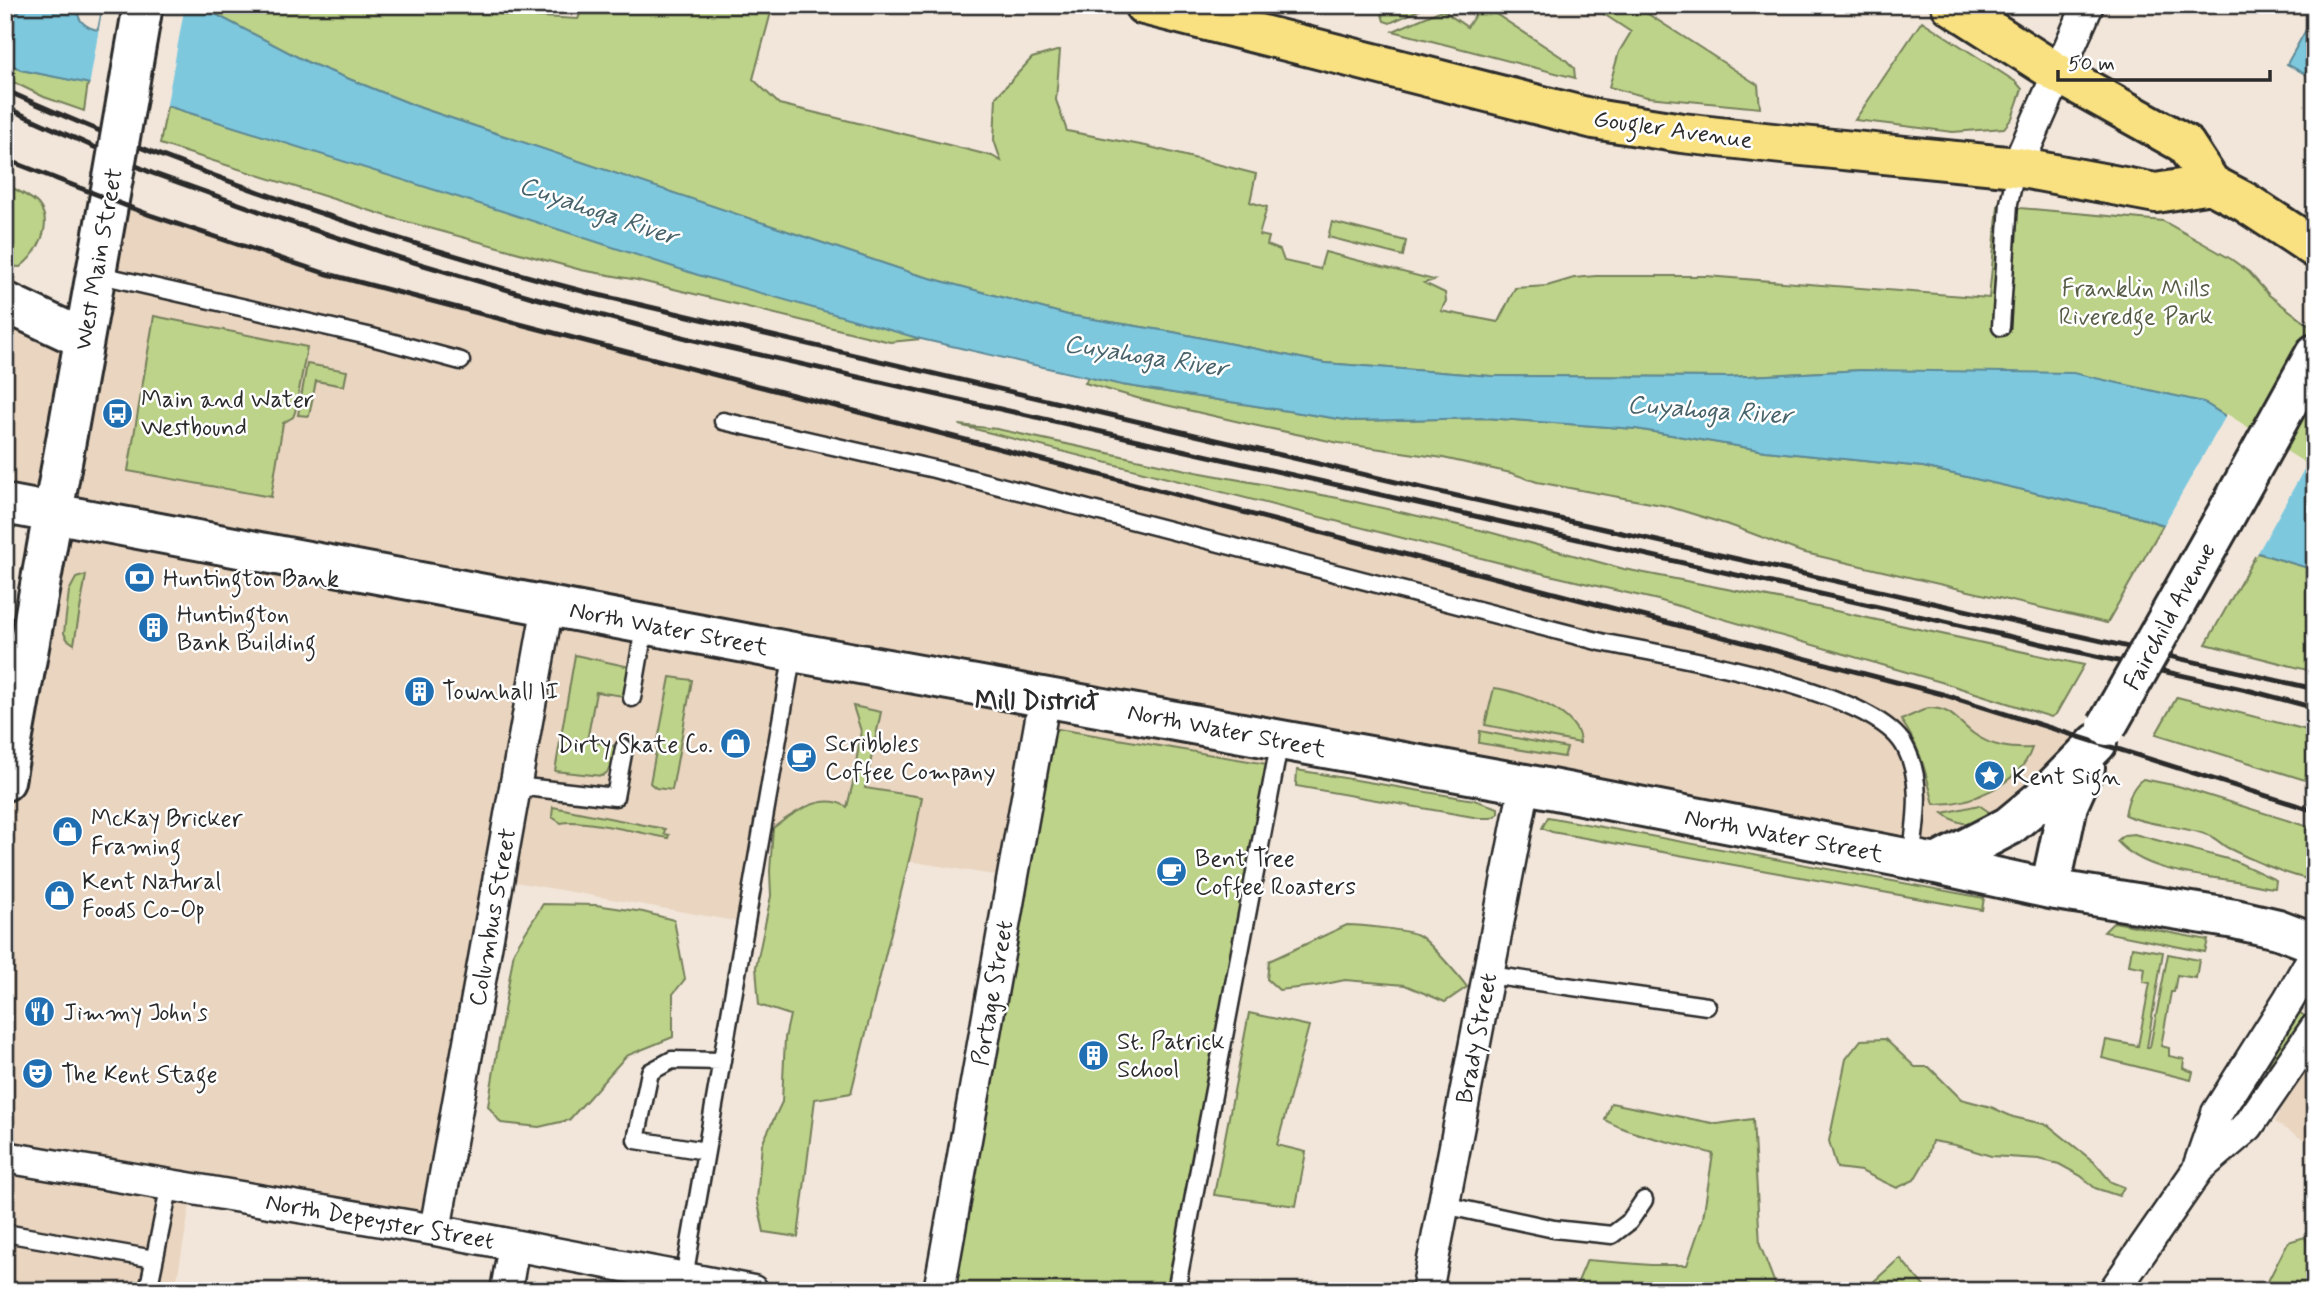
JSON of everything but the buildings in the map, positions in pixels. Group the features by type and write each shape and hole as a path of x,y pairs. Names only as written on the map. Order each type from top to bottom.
{"main road":[{"name":"West Main Street","path":"5,780 144,5"},
{"name":"Gougler Avenue","path":"1144,5 1594,119 1782,145 2017,167 2156,193 2211,184"},
{"path":"1951,5 2059,74 2185,144 2211,184 2245,201 2315,248"},
{"path":"5,302 83,339"},
{"name":"Fairchild Avenue","path":"2050,889 2068,805 2102,734 2315,354"},
{"name":"North Water Street","path":"5,504 793,652 1525,785 2050,889 2235,919 2278,929 2315,943"},
{"path":"1923,862 2009,826 2044,797 2102,734"}],"street":[{"path":"2017,167 2088,5"},
{"name":"Columbus Street","path":"435,1230 548,605"},
{"name":"Portage Street","path":"939,1291 1045,696"},
{"name":"Brady Street","path":"1427,1291 1525,785"},
{"path":"2197,1171 2217,1113 2315,954"},
{"path":"2114,1291 2197,1171 2248,1126 2315,1029"},
{"name":"North Depeyster Street","path":"5,1157 435,1230 753,1291"},
{"path":"506,1291 514,1245"}],"lane":[{"path":"2001,327 2009,203 2017,167"},
{"path":"96,274 368,336 461,361"},
{"path":"723,421 946,472 1601,642 1766,679 1848,704 1875,718 1890,729 1903,744 1912,765 1923,862"},
{"path":"632,698 645,624"},
{"path":"684,1278 793,652"},
{"path":"1176,1291 1280,740"},
{"path":"516,786 615,797 624,748"},
{"path":"1489,975 1707,1006"},
{"path":"706,1151 636,1140 650,1072 672,1060 722,1062"},
{"path":"148,1291 170,1184"},
{"path":"1444,1205 1554,1229 1612,1235 1629,1222 1644,1200"},
{"path":"5,1233 154,1259"}],"shaded area":[{"path":"109,200 324,273 1942,694 2097,743 1936,864 1281,740 1243,936 1012,878 762,837 746,923 499,879 435,1230 193,1188 175,1291 5,1291 5,782"},
{"path":"5,304 80,342 49,508 5,500"},
{"path":"2315,1041 2315,1147 2275,1122"}],"green space":[{"name":"Franklin Mills Riveredge Park","path":"198,5 469,5 506,15 578,19 584,5 773,5 753,79 779,104 992,156 1001,161 994,140 996,97 1032,58 1060,50 1056,100 1067,131 1146,146 1256,174 1250,202 1267,207 1259,235 1269,237 1267,245 1280,250 1284,261 1320,269 1325,252 1434,280 1424,283 1445,293 1446,301 1441,311 1498,322 1515,288 1547,286 1574,278 1596,276 1706,276 1989,298 1998,206 2163,221 2231,259 2249,272 2269,295 2315,330 2315,473 2203,402 1863,370 1729,377 1491,376 1325,363 1173,332 1068,315 915,274 421,108 307,62"},
{"path":"1379,5 1430,5 1390,23 1384,21"},
{"path":"1482,5 1566,60 1574,68 1575,78 1393,31 1442,10 1467,27"},
{"path":"1590,5 1634,5 1758,85 1760,108 1647,97 1609,87 1619,52 1631,32"},
{"path":"1922,21 2016,82 2022,89 2012,118 2004,128 1953,132 1855,120"},
{"path":"5,60 21,70 88,83 84,111 44,97 5,78"},
{"path":"167,106 921,339 890,342 637,280 581,270 393,218 160,144"},
{"path":"5,184 38,204 45,221 38,247 20,267 5,266"},
{"path":"1332,222 1406,241 1403,256 1328,237"},
{"path":"154,316 307,347 295,412 293,417 283,423 271,497 128,471"},
{"path":"307,364 347,371 344,386 316,381 309,416 298,415"},
{"path":"1088,377 1122,385 1352,421 1486,418 1636,429 1766,451 1923,467 2128,514 2163,525 2107,623 1801,552 1735,527 1667,506 1537,482 1511,473 1443,458 1339,443 1253,425 1144,400 1085,383"},
{"path":"959,425 997,429 1196,472 1338,498 1489,532 1624,569 1799,603 2084,665 2056,714 2051,717 1941,682 1658,600 1532,571"},
{"path":"2257,553 2315,570 2315,672 2206,644"},
{"path":"86,575 74,644 64,633 69,591 76,578"},
{"path":"575,655 630,667 623,696 596,692 587,741 616,746 611,767 602,776 555,771"},
{"path":"670,677 692,680 672,790 656,788 650,783"},
{"path":"1494,688 1533,698 1560,712 1570,721 1580,743 1485,725"},
{"path":"2177,697 2315,732 2315,783 2156,734"},
{"path":"853,706 881,712 865,788 922,797 914,840 851,1093 815,1099 798,1237 764,1232 757,1199 762,1144 782,1102 785,1038 790,1015 759,1005 756,967 771,896 773,828 808,806 818,803 828,801 847,807 861,731"},
{"path":"1928,708 1949,713 1988,742 2009,747 2032,748 2017,772 1992,790 1963,801 1934,804 1918,750 1901,720"},
{"path":"1052,730 1267,764 1256,845 1167,1291 951,1291"},
{"path":"1480,731 1567,748 1564,757 1479,743"},
{"path":"1297,770 1474,800 1498,808 1498,814 1491,818 1479,818 1296,786"},
{"path":"2143,779 2178,786 2315,829 2315,881 2260,863 2210,836 2125,815 2133,790"},
{"path":"1979,805 1989,812 1989,821 1964,823 1943,813"},
{"path":"553,807 665,829 664,834 669,835 668,838 597,824 561,823 552,817"},
{"path":"1548,817 1984,898 1982,910 1552,832 1542,828"},
{"path":"2134,834 2235,861 2276,880 2275,888 2156,866 2128,851 2117,841 2124,835"},
{"path":"543,904 596,905 674,920 685,979 673,994 673,1037 626,1056 569,1120 539,1127 501,1123 488,1106 514,951"},
{"path":"2114,922 2208,940 2205,952 2104,932"},
{"path":"1347,925 1418,935 1436,951 1467,987 1445,1002 1405,985 1345,980 1279,990 1267,979 1269,961"},
{"path":"2132,947 2163,952 2147,1047 2150,1047 2168,954 2199,960 2196,978 2177,975 2174,992 2171,992 2161,1046 2169,1048 2169,1056 2184,1059 2183,1068 2193,1072 2191,1080 2102,1058 2106,1040 2138,1046 2150,983 2143,982 2145,968 2129,965"},
{"path":"2299,1012 2311,1021 2272,1067 2269,1065 2271,1059"},
{"path":"1249,1013 1309,1026 1277,1145 1306,1152 1296,1206 1214,1195"},
{"path":"1885,1039 1915,1067 1929,1067 1961,1099 1991,1107 2013,1117 2048,1125 2094,1162 2111,1182 2124,1187 2119,1196 2095,1188 2081,1176 2059,1164 2039,1159 1991,1156 1932,1141 1928,1156 1914,1180 1897,1188 1861,1171 1837,1168 1829,1141 1846,1059 1861,1040"},
{"path":"1611,1103 1717,1124 1753,1119 1760,1245 1775,1284 1774,1291 1574,1291 1587,1260 1687,1265 1703,1218 1713,1154 1644,1136 1605,1120"},
{"path":"2305,1237 2315,1267 2315,1291 2263,1291 2288,1242"},
{"path":"1900,1258 1928,1291 1863,1291"}],"water":[{"name":"Cuyahoga River","path":"5,5 19,12 23,5 86,5 78,10 79,18 87,26 98,30 103,5 198,5 307,62 421,108 915,274 1068,315 1173,332 1325,363 1491,376 1729,377 1863,370 2073,373 2203,402 2315,473 2315,570 2128,514 1923,467 1766,451 1636,429 1486,418 1352,421 1122,385 921,339 698,275 110,88 21,70 5,60"},
{"path":"2307,28 2315,33 2315,57 2305,74 2287,64"}],"pier":[{"path":"103,5 185,5 166,109 89,87"},
{"path":"2227,414 2307,464 2256,556 2162,528"}],"railway":[{"path":"5,90 148,150 293,204 441,251 590,293 1413,486 2315,689"},
{"path":"5,107 152,173 281,219 532,297 694,340 2251,691 2315,708"},
{"path":"5,159 150,215 324,273 1942,694 2315,811"}],"place":[{"name":"Main and Water Westbound","path":"118,413"},
{"name":"Huntington Bank","path":"140,578"},
{"name":"Huntington Bank Building","path":"154,628"},
{"name":"Townhall II","path":"419,691"},
{"name":"Dirty Skate Co.","path":"736,744"},
{"name":"Scribbles Coffee Company","path":"802,757"},
{"name":"Kent Sign","path":"1989,776"},
{"name":"McKay Bricker Framing","path":"68,832"},
{"name":"Bent Tree Coffee Roasters","path":"1172,872"},
{"name":"Kent Natural Foods Co-Op","path":"59,895"},
{"name":"Jimmy John's","path":"40,1012"},
{"name":"St. Patrick School","path":"1094,1055"},
{"name":"The Kent Stage","path":"38,1074"}],"district":[{"name":"Mill District","path":"1037,700"}]}
